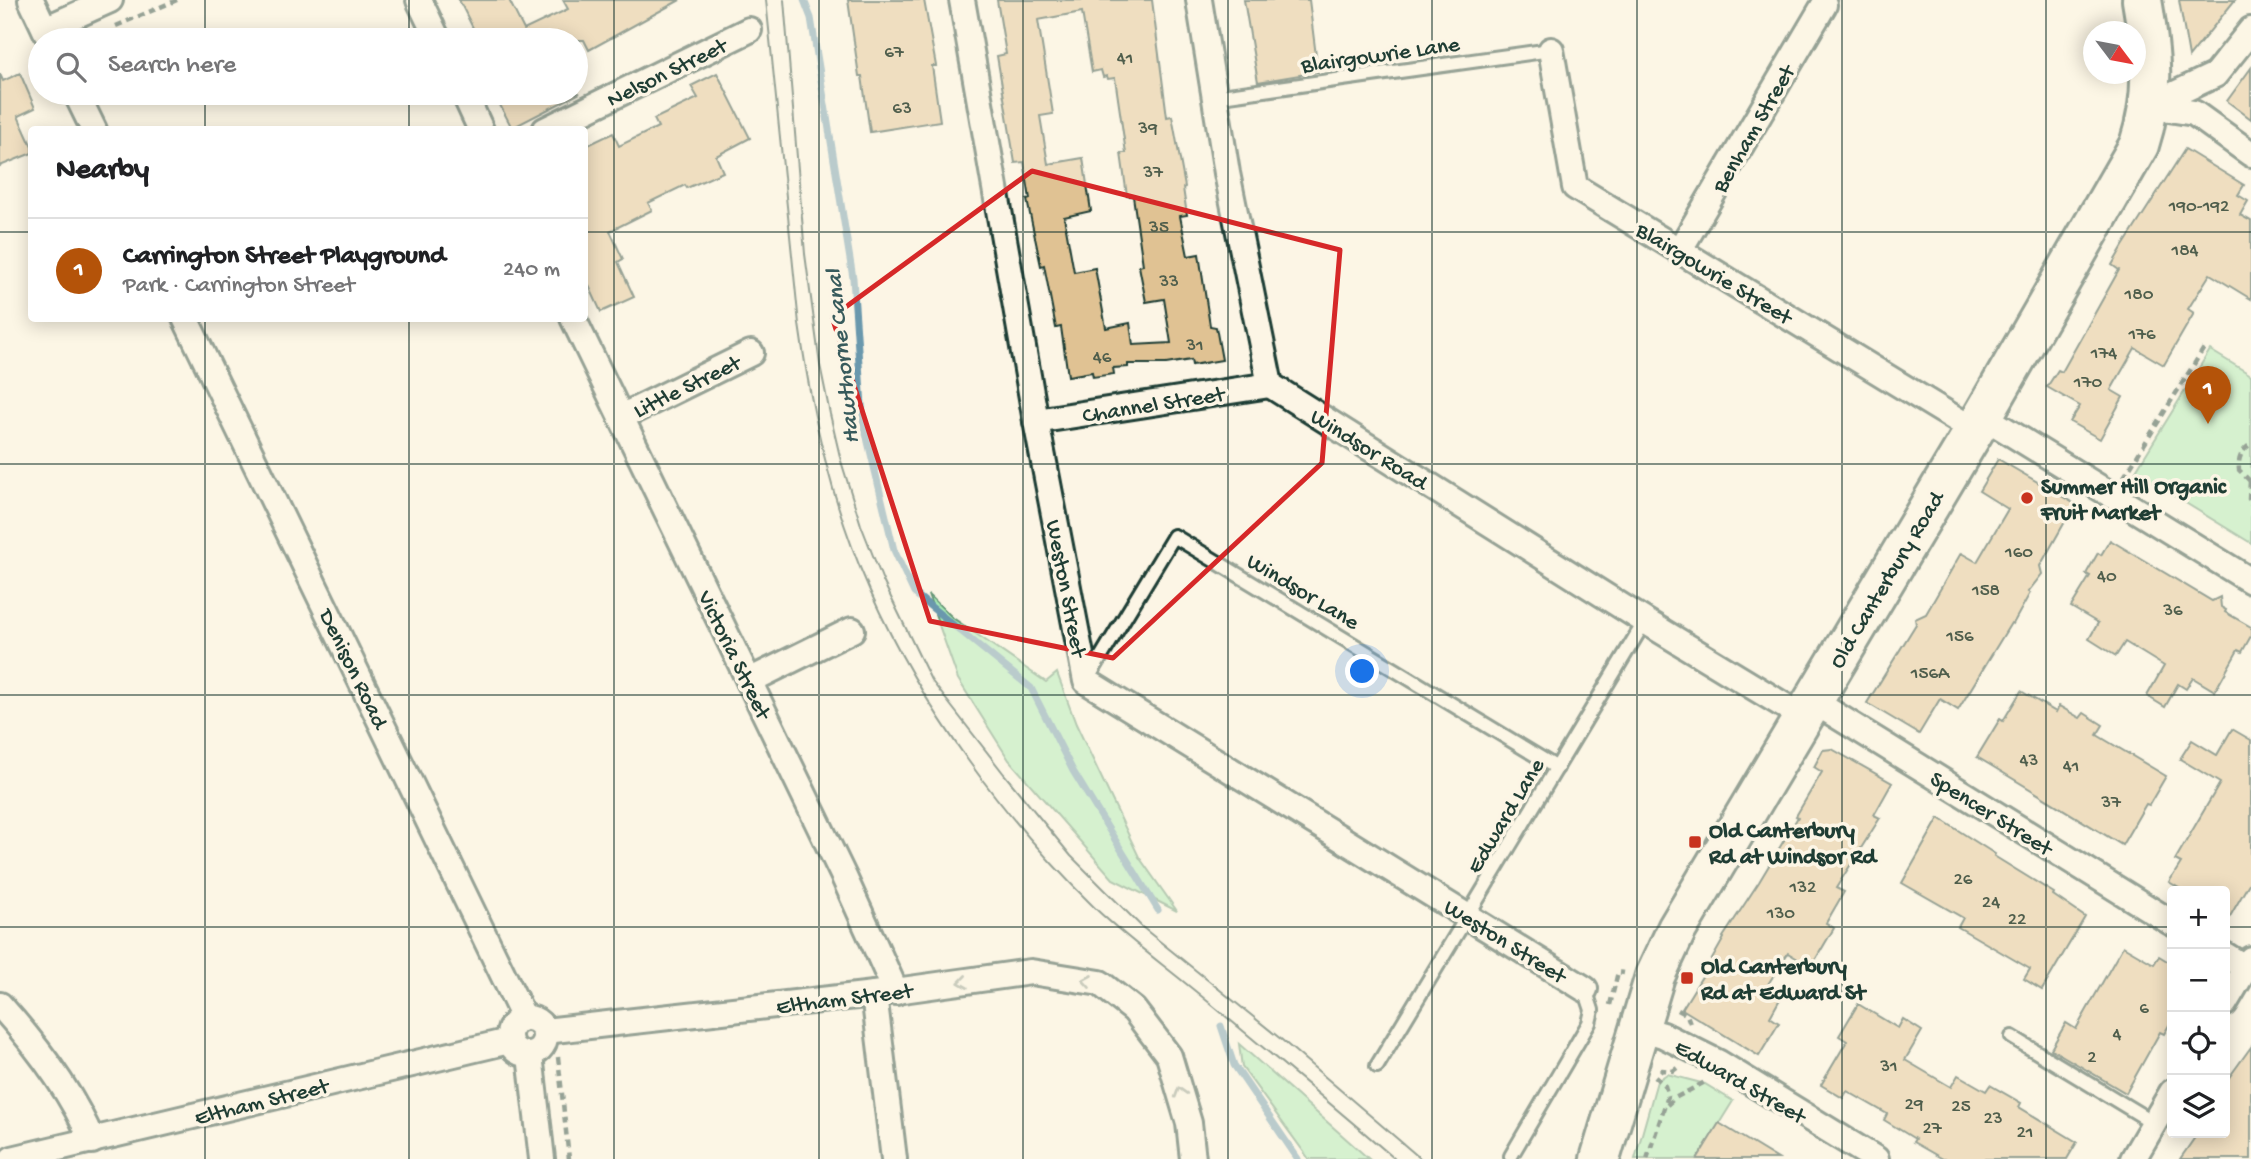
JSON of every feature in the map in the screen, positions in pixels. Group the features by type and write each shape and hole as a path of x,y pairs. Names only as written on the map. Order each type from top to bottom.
{"main road":[{"name":"Old Canterbury Road","path":"1601,1159 1655,975 1677,929 1979,423 2131,162 2150,106 2151,57 2142,0"}],"street":[{"path":"31,0 45,28"},
{"path":"60,28 110,0"},
{"path":"419,0 432,28"},
{"name":"Weston Street","path":"962,0 1036,421 1086,681 1586,989"},
{"path":"1199,0 1227,173 1270,385"},
{"name":"Benham Street","path":"1679,251 1824,5"},
{"name":"Nelson Street","path":"553,126 749,30"},
{"path":"2150,106 2215,75 2251,30"},
{"name":"Blairgowrie Street","path":"1551,50 1575,187 1679,251 2112,496 2251,581"},
{"path":"2194,113 2214,88 2215,75"},
{"path":"82,105 92,126"},
{"path":"470,105 479,126"},
{"path":"2150,106 2194,113 2251,155"},
{"name":"Denison Road","path":"187,322 534,1025"},
{"name":"Victoria Street","path":"575,322 844,877 885,993 894,1159"},
{"name":"Little Street","path":"621,417 751,353"},
{"name":"Channel Street","path":"1036,421 1270,385"},
{"name":"Windsor Road","path":"1270,385 1644,621 1808,709"},
{"path":"749,681 852,630"},
{"name":"Spencer Street","path":"1808,709 2167,920"},
{"name":"Eltham Street","path":"534,1025 885,993 1031,972 1100,983 1134,1010 1170,1056 1189,1123 1193,1159"},
{"path":"0,1004 36,1046 85,1124 103,1146"},
{"path":"513,1024 534,1025 544,1043 541,1049 530,1055 514,1050 509,1041 513,1024"},
{"name":"Edward Street","path":"1639,1028 1663,1035 1718,1063 1876,1159"},
{"name":"Eltham Street","path":"12,1159 103,1146 509,1041"},
{"path":"530,1055 542,1159"},
{"path":"2133,1159 2167,1101"}],"lane":[{"name":"Blairgowrie Lane","path":"1214,97 1551,50"},
{"name":"Windsor Lane","path":"1086,681 1174,536 1557,768"},
{"name":"Edward Lane","path":"1377,1066 1644,621"},
{"path":"1511,1156 1589,1023 1592,1010 1586,989"},
{"path":"2012,1037 2154,1123"}],"path":[{"path":"113,28 177,0"},
{"path":"2112,496 2204,348"},
{"path":"2251,444 2238,459 2239,470 2251,480 2251,505"},
{"path":"1611,1004 1618,972 1627,974"},
{"path":"558,1058 569,1159"},
{"path":"1647,1159 1667,1106 1665,1086 1656,1077 1662,1070 1673,1071"},
{"path":"1667,1106 1675,1098 1707,1081"}],"highlighted area":[{"path":"1032,171 1340,250 1322,463 1113,658 930,621 832,317"}],"green space":[{"path":"2210,350 2251,375 2251,543 2135,472"},
{"path":"928,594 953,618 1046,682 1057,673 1076,724 1139,857 1177,911 1113,879 1009,760 958,679"},
{"path":"1239,1044 1369,1159 1309,1159 1242,1067"},
{"path":"1667,1074 1705,1084 1733,1101 1697,1159 1635,1159 1657,1081"}],"building":[{"path":"459,0 509,0 523,28 473,28"},
{"path":"563,0 680,0 589,50 588,28 528,28 568,9"},
{"path":"848,0 924,0 936,66 932,66 940,121 870,132"},
{"path":"997,0 1152,0 1167,117 1172,116 1185,187 1187,215 1180,216 1188,256 1199,254 1210,326 1216,327 1222,360 1192,365 1191,360 1166,364 1128,364 1128,367 1113,368 1114,374 1093,377 1092,372 1068,376 1061,327 1056,328 1044,265 1041,266 1027,200 1030,199 1024,162 1015,163 997,56 1006,54","holes":["1082,12 1092,72 1101,70 1103,77 1115,78 1126,153 1121,153 1127,196 1133,196 1143,265 1139,266 1146,302 1164,299 1171,343 1133,345 1130,323 1106,328 1095,268 1074,272 1064,217 1091,211 1083,158 1048,164 1040,116 1053,114 1038,20"]},
{"path":"1244,0 1309,0 1318,72 1258,82"},
{"path":"2179,0 2235,0 2189,57"},
{"path":"2251,68 2251,119 2227,101"},
{"path":"20,73 28,92 28,105 34,105 35,108 18,116 28,138 28,155 0,166 0,74 3,81"},
{"path":"717,73 750,138 716,156 723,172 687,188 685,185 648,203 652,210 610,231 623,259 618,262 634,297 601,312 588,284 588,145 613,133 619,146 658,127 654,119 698,98 691,86"},
{"path":"500,105 557,105 516,126 511,126"},
{"path":"2185,149 2244,185 2238,195 2248,201 2240,215 2251,221 2251,299 2210,274 2188,309 2194,313 2164,365 2135,348 2111,390 2123,397 2100,439 2070,422 2080,406 2047,387 2058,370 2062,372 2119,270 2112,265"},
{"path":"1998,459 2075,504 2040,566 2042,574 2028,592 2030,593 2013,624 2011,623 1958,710 1940,699 1919,734 1867,703 1916,624 1915,619 1926,614 1961,553 1977,562 2008,509 1979,491"},
{"path":"2110,540 2212,601 2220,597 2221,607 2225,612 2251,627 2251,636 2242,652 2238,650 2215,691 2193,678 2186,689 2178,684 2165,707 2147,696 2164,666 2125,642 2116,656 2089,639 2098,623 2071,607 2090,576 2086,574 2098,553 2101,555"},
{"path":"2021,691 2056,712 2059,706 2080,718 2084,713 2103,725 2097,735 2166,776 2122,845 1977,757"},
{"path":"2232,729 2251,740 2251,880 2230,916 2230,886 2176,886 2169,882 2181,863 2175,860 2220,783 2180,759 2192,740 2217,755"},
{"path":"1832,749 1892,783 1874,815 1880,818 1836,888 1844,892 1826,923 1834,928 1811,967 1788,953 1765,989 1780,999 1770,1017 1779,1023 1759,1056 1682,1009 1723,937 1798,817 1796,816 1822,772 1814,767 1823,750"},
{"path":"1939,818 2054,893 2053,895 2085,917 2042,990 2024,979 2030,969 1958,927 1963,918 1902,883"},
{"path":"2123,946 2154,964 2159,956 2167,961 2167,1029 2164,1034 2160,1032 2126,1093 2051,1049 2066,1023 2076,1029"},
{"path":"1858,1004 1898,1028 1903,1019 1922,1031 1905,1060 1951,1087 1958,1075 1986,1091 1990,1085 2021,1103 2019,1107 2077,1142 2067,1159 1943,1159 1913,1142 1915,1139 1884,1120 1887,1114 1847,1091 1843,1098 1821,1085 1847,1041 1839,1036"},
{"path":"2251,1047 2251,1159 2180,1159 2195,1138 2230,1138 2230,1076"},
{"path":"1719,1123 1778,1159 1697,1159"}],"waterway":[{"name":"Hawthorne Canal","path":"804,0 811,18 853,278 863,421 894,550 914,593 1031,688 1073,771 1158,910"},
{"name":"Hawthorne Canal","path":"1221,1026 1234,1065 1298,1159"}],"tram line":[{"path":"766,0 799,324 810,392 834,493 857,559 891,635 968,761 1063,875 1122,932 1395,1159"},
{"path":"784,0 805,254 820,365 830,414 861,525 883,581 931,680 1071,856 1142,927 1282,1040 1421,1159"}],"place":[{"name":"Carrington Street Playground","path":"2208,424"},
{"name":"Summer Hill Organic Fruit Market","path":"2027,498"},
{"name":"Old Canterbury Rd at Windsor Rd","path":"1695,842"},
{"name":"Old Canterbury Rd at Edward St","path":"1687,978"}]}
